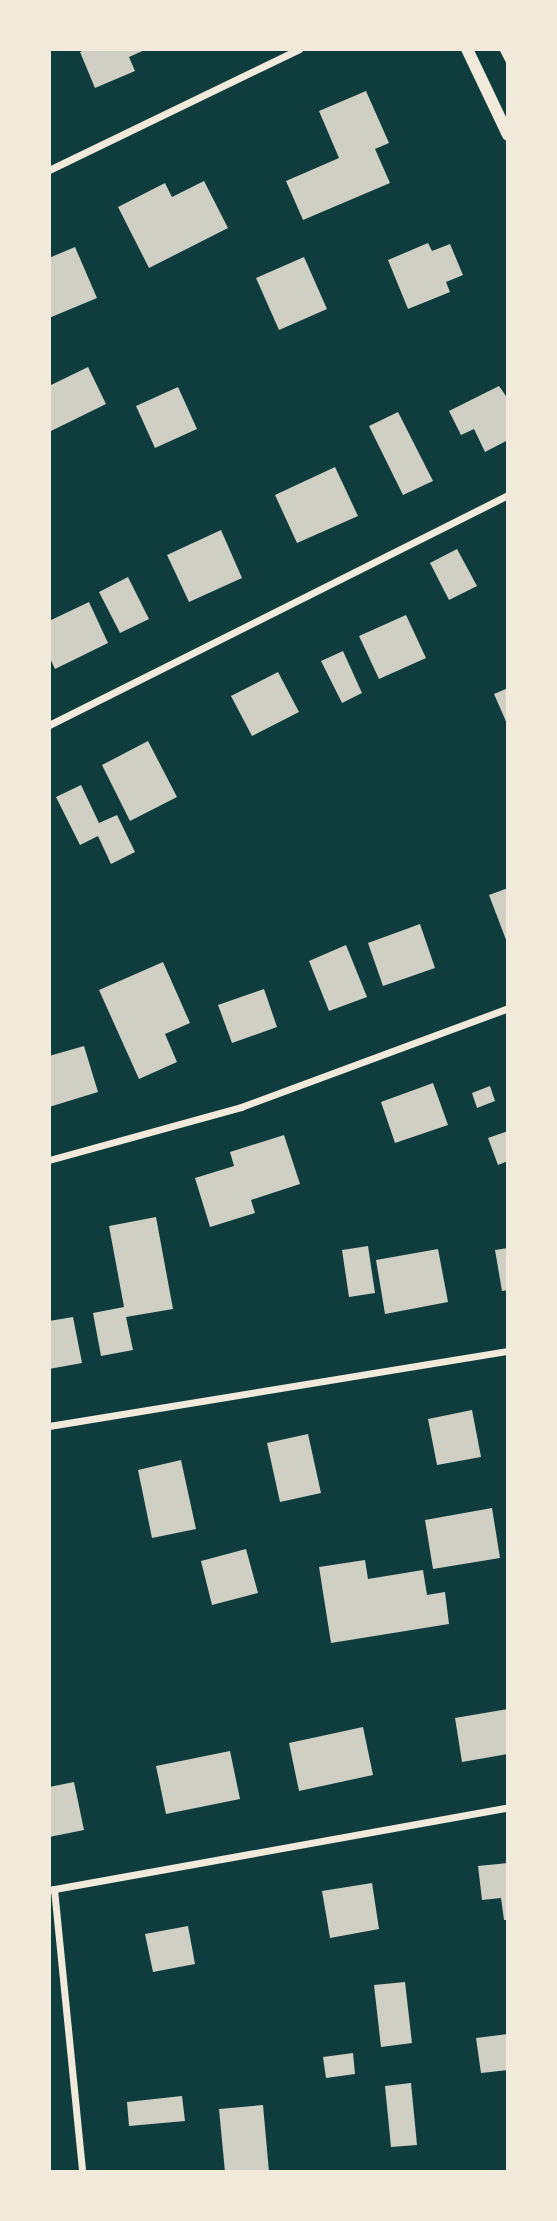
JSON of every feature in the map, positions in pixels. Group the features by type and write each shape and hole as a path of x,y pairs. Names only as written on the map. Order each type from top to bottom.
{"street":[{"path":"49,170 299,49"},
{"path":"467,49 508,135"},
{"path":"49,725 508,495"},
{"path":"49,1160 242,1107 508,1008"},
{"path":"49,1426 508,1351"},
{"path":"82,2172 52,1889 508,1807"}],"path":[{"path":"502,49 508,61"}],"building":[{"path":"87,49 147,49 129,57 135,71 95,88 80,52"},
{"path":"366,91 389,143 375,149 390,183 303,220 286,181 339,158 319,111"},
{"path":"204,181 228,228 149,268 118,207 165,183 172,197"},
{"path":"428,243 432,251 450,244 463,275 446,282 450,292 408,309 388,260"},
{"path":"75,247 97,298 49,318 49,258"},
{"path":"304,257 327,309 279,330 256,278"},
{"path":"88,367 106,404 51,431 49,386"},
{"path":"499,386 508,399 508,440 485,452 474,429 461,435 449,411"},
{"path":"178,387 197,429 155,448 136,406"},
{"path":"398,412 433,481 403,495 369,426"},
{"path":"335,467 358,516 297,543 275,495"},
{"path":"221,530 242,578 189,602 167,555"},
{"path":"457,549 477,586 449,600 430,563"},
{"path":"128,577 149,619 120,633 99,592"},
{"path":"89,602 108,643 55,669 49,656 49,621"},
{"path":"406,615 426,658 379,679 359,636"},
{"path":"343,651 362,693 342,703 321,661"},
{"path":"278,672 299,712 252,736 231,696"},
{"path":"508,688 508,726 494,694"},
{"path":"148,741 177,797 130,821 102,765"},
{"path":"81,785 99,823 117,815 135,852 111,864 98,836 80,845 56,797"},
{"path":"508,888 508,945 489,895"},
{"path":"420,924 435,968 383,986 368,943"},
{"path":"346,945 367,997 329,1011 309,961"},
{"path":"163,962 190,1023 165,1034 177,1062 139,1079 99,990"},
{"path":"264,989 277,1027 232,1043 218,1005"},
{"path":"84,1046 98,1092 49,1107 49,1056"},
{"path":"433,1083 448,1125 395,1143 381,1102"},
{"path":"490,1086 495,1101 477,1108 472,1093"},
{"path":"508,1131 508,1161 498,1165 488,1138"},
{"path":"284,1135 300,1184 251,1200 255,1213 210,1227 195,1178 234,1166 230,1152"},
{"path":"156,1217 173,1309 126,1317 133,1350 101,1356 93,1313 124,1307 109,1226"},
{"path":"368,1246 375,1293 349,1297 342,1250"},
{"path":"508,1248 508,1290 502,1291 495,1250"},
{"path":"438,1249 448,1302 385,1314 376,1260"},
{"path":"73,1317 82,1363 49,1369 49,1321"},
{"path":"472,1410 481,1457 437,1465 428,1419"},
{"path":"308,1434 321,1493 280,1502 267,1443"},
{"path":"181,1460 196,1529 152,1538 138,1470"},
{"path":"492,1508 500,1558 433,1569 425,1520"},
{"path":"246,1549 258,1593 212,1605 201,1561"},
{"path":"365,1560 368,1579 423,1570 427,1595 445,1592 449,1624 331,1643 319,1567"},
{"path":"508,1709 508,1754 462,1762 455,1718"},
{"path":"363,1727 373,1775 299,1791 289,1743"},
{"path":"230,1751 240,1799 166,1814 156,1766"},
{"path":"74,1782 84,1830 49,1837 49,1787"},
{"path":"508,1863 508,1920 504,1920 501,1898 482,1900 478,1866"},
{"path":"372,1883 379,1929 330,1938 322,1891"},
{"path":"188,1926 195,1964 153,1972 145,1934"},
{"path":"405,1982 412,2043 381,2047 374,1985"},
{"path":"508,2034 508,2070 481,2073 476,2038"},
{"path":"353,2053 355,2074 326,2078 323,2057"},
{"path":"411,2083 417,2145 391,2147 385,2086"},
{"path":"182,2096 185,2121 129,2126 127,2102"},
{"path":"263,2105 269,2172 225,2172 219,2109"}]}
